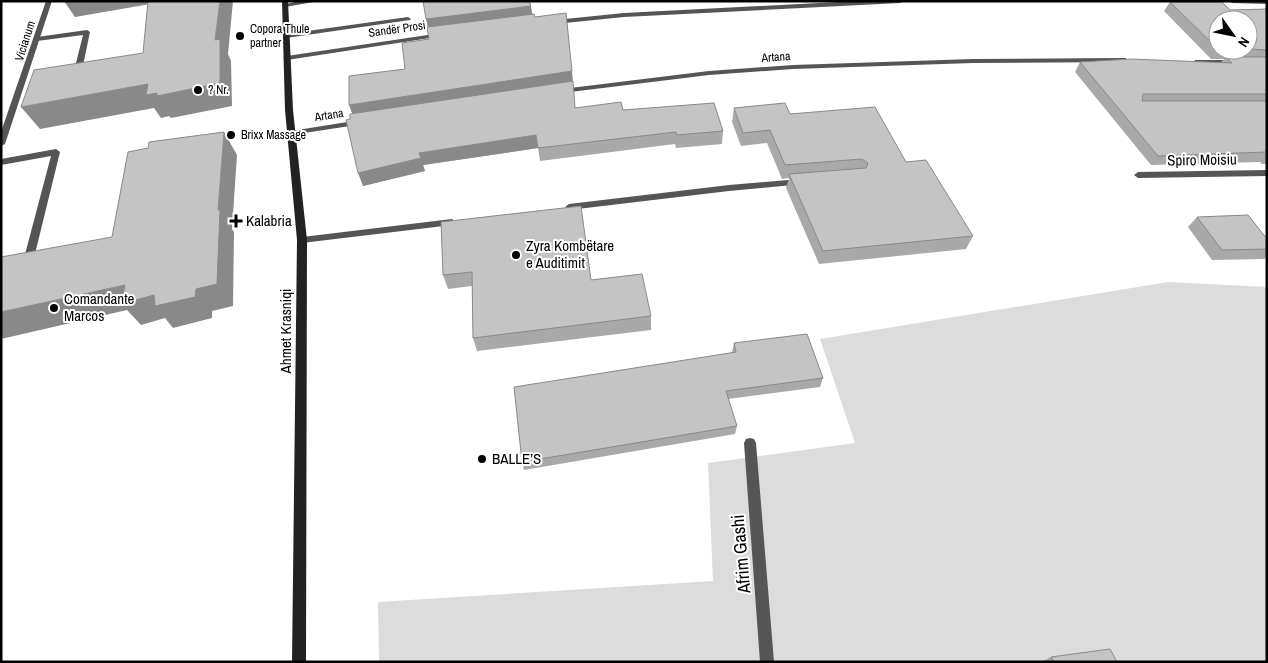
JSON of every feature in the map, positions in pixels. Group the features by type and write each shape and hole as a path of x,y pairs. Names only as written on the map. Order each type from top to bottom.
{"main road":[{"name":"Ahmet Krasniqi","path":"285,3 291,133 302,240 299,662"}],"street":[{"name":"Vicianum","path":"1,144 49,1"},
{"path":"285,3 316,1"},
{"path":"542,23 634,14 900,1"},
{"path":"1232,1 1267,2"},
{"path":"286,36 408,19"},
{"path":"37,40 87,32 76,81"},
{"name":"Sandër Prosi","path":"287,58 444,34"},
{"name":"Artana","path":"558,92 709,73 793,67 973,61 1132,61"},
{"path":"1190,62 1238,62"},
{"name":"Artana","path":"291,133 368,120"},
{"path":"1,162 56,152 28,262"},
{"name":"Spiro Moisiu","path":"1138,175 1267,173"},
{"path":"560,208 729,188 808,181"},
{"path":"302,240 461,221"},
{"name":"Afrim Gashi","path":"750,443 768,662"}],"shaded area":[{"path":"1168,282 1267,287 1267,662 379,662 378,602 713,581 708,463 855,443 820,339"}],"building":[{"path":"148,1 220,1 215,40 220,39 220,83 157,96 157,93 146,95 148,84 21,107 34,70 143,53"},
{"path":"423,1 529,1 531,6 426,19"},
{"path":"1170,2 1222,2 1230,10 1208,10 1208,39"},
{"path":"1267,9 1267,50 1258,50 1258,10 1230,10"},
{"path":"566,13 572,71 349,105 349,76 405,69 402,43 429,39 427,27 534,14 535,17"},
{"path":"1258,57 1267,57 1267,94 1143,94 1142,101 1267,101 1267,152 1158,156 1080,62 1131,59 1232,63 1229,60 1258,60"},
{"path":"573,81 575,108 621,102 623,110 714,103 723,131 677,135 676,132 538,148 536,135 419,153 421,158 358,173 346,120 350,119 350,114"},
{"path":"785,103 790,114 875,107 906,162 926,160 973,236 823,251 789,174 866,168 868,163 862,159 785,165 770,130 743,133 734,108"},
{"path":"224,132 218,210 220,210 217,284 196,289 195,297 155,306 154,295 121,304 125,285 1,312 1,257 112,237 128,152 148,148 149,142"},
{"path":"581,206 591,280 642,274 651,316 473,338 472,272 443,275 441,222"},
{"path":"1248,215 1267,239 1267,249 1222,250 1197,217"},
{"path":"807,334 823,378 726,391 737,426 522,462 514,387 736,352 734,343"},
{"path":"1110,649 1117,662 1054,662 1051,657"}],"place":[{"name":"Copora Thule partner","path":"240,36"},
{"name":"? Nr.","path":"198,90"},
{"name":"Brixx Massage","path":"231,135"},
{"name":"Kalabria","path":"236,221"},
{"name":"Zyra Kombëtare e Auditimit","path":"516,255"},
{"name":"Comandante Marcos","path":"54,308"},
{"name":"BALLE’S","path":"482,459"}]}
